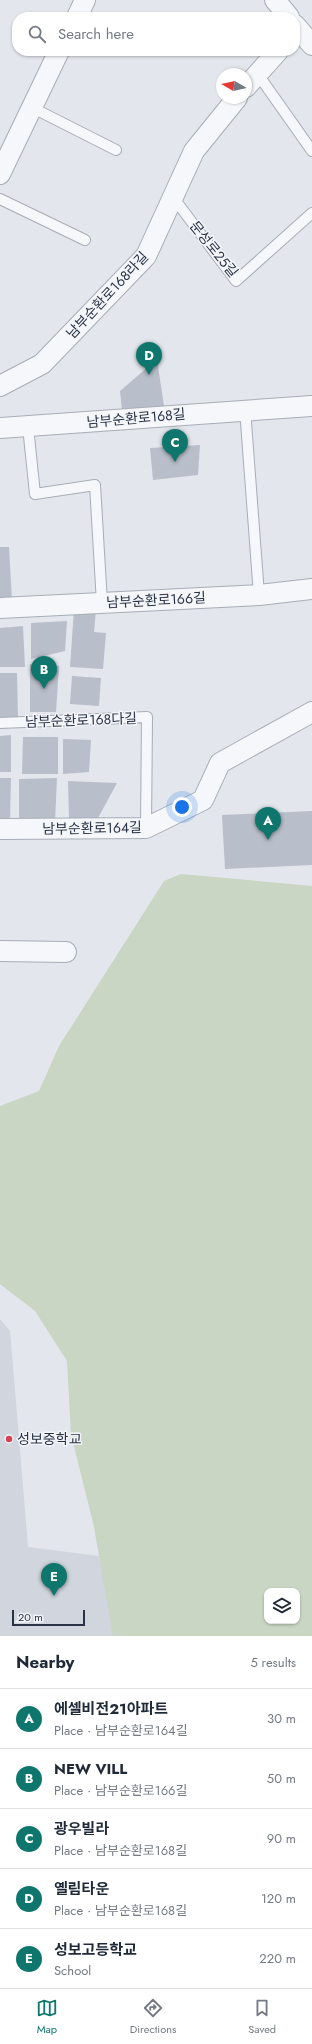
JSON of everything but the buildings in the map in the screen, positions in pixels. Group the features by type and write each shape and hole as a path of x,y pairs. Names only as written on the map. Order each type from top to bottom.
{"street":[{"path":"79,12 85,0"},
{"path":"275,0 284,12"},
{"path":"300,32 312,45"},
{"path":"0,174 31,107 57,56"},
{"path":"252,80 274,56"},
{"name":"남부순환로168라길","path":"0,386 42,364 146,256 194,151 232,104"},
{"name":"남부순환로168길","path":"0,428 245,409 312,406"},
{"name":"남부순환로166길","path":"0,608 259,595 312,589"},
{"name":"남부순환로164길","path":"0,829 146,828 203,800 220,763 312,712"},
{"path":"0,951 66,952"}],"lane":[{"path":"252,80 312,151"},
{"path":"31,107 116,150"},
{"name":"문성로25길","path":"173,197 236,281 312,213"},
{"path":"0,199 86,240"},
{"path":"245,409 259,595"},
{"path":"28,427 35,494 95,485 102,603"},
{"name":"남부순환로168다길","path":"0,723 147,717 146,828"}],"shaded area":[{"path":"0,1319 10,1331 28,1547 99,1556 117,1636 0,1636"}],"green space":[{"path":"181,874 312,886 312,1636 113,1636 94,1527 71,1434 67,1361 35,1311 0,1284 0,1106 39,1091 59,1046 164,881"}],"place":[{"name":"옐림타운","path":"149,375"},
{"name":"광우빌라","path":"175,462"},
{"name":"NEW VILL","path":"44,689"},
{"name":"에셀비전21아파트","path":"268,840"},
{"name":"성보중학교","path":"9,1439"},
{"name":"성보고등학교","path":"54,1596"}]}
